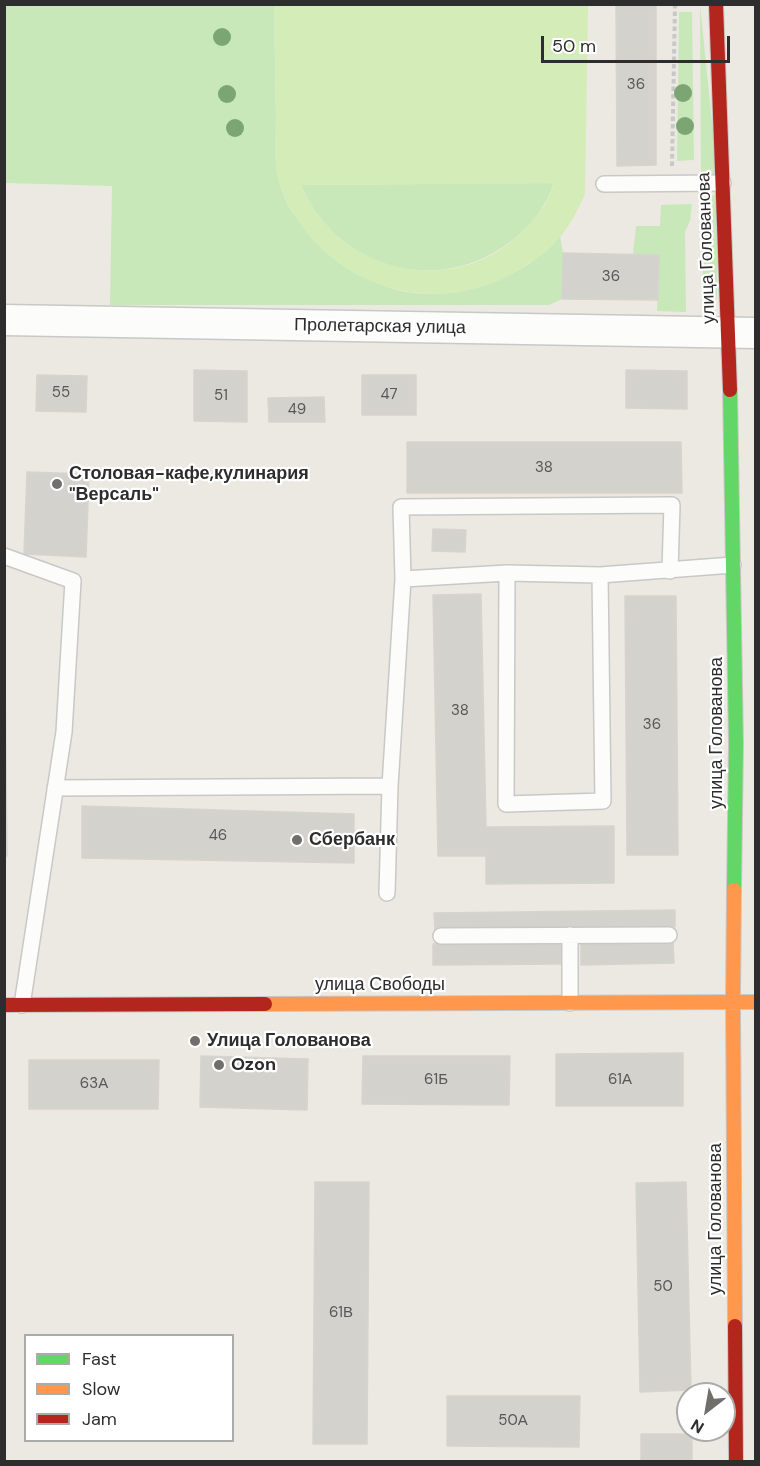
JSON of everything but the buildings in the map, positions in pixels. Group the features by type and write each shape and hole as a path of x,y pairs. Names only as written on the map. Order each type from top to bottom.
{"street":[{"name":"улица Голованова","path":"716,4 723,183 742,333 733,566 746,743 733,1002 736,1461"},
{"name":"Пролетарская улица","path":"4,320 742,333"},
{"name":"улица Свободы","path":"4,1005 756,1002"}],"lane":[{"path":"604,184 723,183"},
{"path":"387,893 390,786 403,579 401,507 672,505 670,571"},
{"path":"4,556 73,581 64,732 22,1005"},
{"path":"403,579 507,573 600,576 733,566"},
{"path":"507,573 506,804 603,801 600,576"},
{"path":"55,788 390,786"},
{"path":"570,935 570,1003"},
{"path":"441,936 669,935"}],"path":[{"path":"672,183 675,4"}],"green space":[{"path":"5,5 274,5 277,173 287,203 298,220 320,240 382,285 409,292 433,294 481,287 503,278 525,267 544,253 560,236 563,253 562,299 549,305 110,305 112,186 5,183"},
{"path":"274,5 588,5 585,194 562,235 545,252 525,266 492,283 457,292 422,293 388,287 356,274 327,254 303,227 284,195 278,176","holes":["554,183 541,210 526,228 493,254 463,266 431,271 399,267 368,256 341,239 318,215 301,185"]},
{"path":"700,5 718,180 701,180"},
{"path":"679,12 692,12 694,160 677,161"},
{"path":"554,183 534,219 503,247 475,262 445,269 416,270 387,264 361,253 337,235 316,213 301,185"},
{"path":"702,195 717,195 717,299 703,300"},
{"path":"692,204 690,221 685,232 686,312 657,311 659,255 633,254 636,226 660,226 661,205"}],"traffic: fast":[{"path":"730,390 736,744 734,890"}],"traffic: slow":[{"path":"734,890 735,1326"},
{"path":"265,1004 754,1002"}],"traffic: jam":[{"path":"716,4 730,390"},
{"path":"4,1005 265,1004"},
{"path":"735,1326 736,1462"}],"place":[{"name":"Столовая-кафе,кулинария \"Версаль\"","path":"57,484"},
{"name":"Сбербанк","path":"297,840"},
{"name":"Улица Голованова","path":"195,1041"},
{"name":"Ozon","path":"219,1065"}]}
